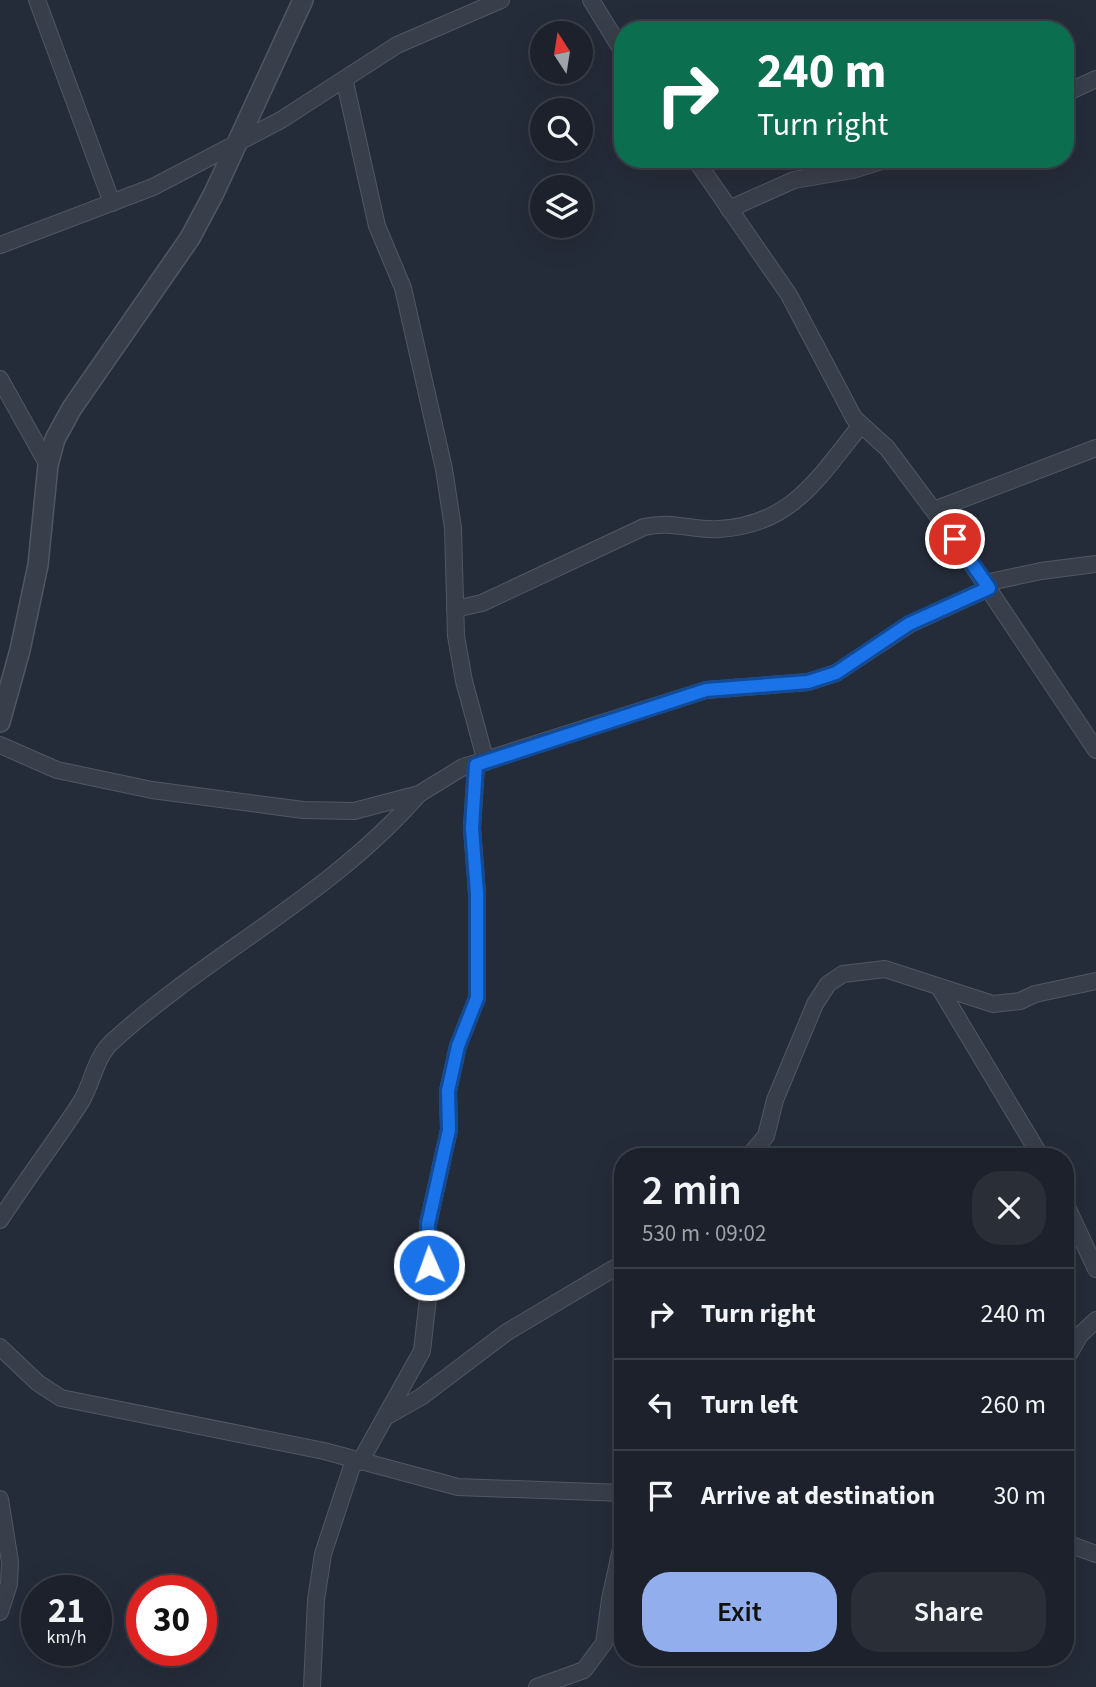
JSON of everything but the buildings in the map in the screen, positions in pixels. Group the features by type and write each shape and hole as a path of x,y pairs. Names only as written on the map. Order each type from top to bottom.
{"street":[{"path":"37,0 112,203"},
{"path":"0,722 20,650 38,565 48,465 55,439 72,408 190,237 237,144 303,0"},
{"path":"0,245 153,187 237,144 345,82 397,44 501,0"},
{"path":"591,0 614,37"},
{"path":"1074,89 1096,79"},
{"path":"312,1687 316,1600 323,1554 357,1461 387,1416 422,1351 428,1298 428,1224 449,1130 448,1091 458,1046 477,998 477,893 472,828 481,763 464,681 455,609 453,528 444,469 403,288 377,226 345,82"},
{"path":"701,168 789,295 861,425 887,448 934,510 1096,750"},
{"path":"729,209 794,180 859,168"},
{"path":"0,379 48,465"},
{"path":"455,609 482,603 644,527 673,523 715,530 743,527 779,514 805,494 861,425"},
{"path":"934,510 1096,448"},
{"path":"0,745 57,770 152,790 303,810 354,811 419,794 442,783 455,771 706,690 808,682 836,673 909,624 987,585 1041,571 1096,565"},
{"path":"0,1220 83,1099 97,1065 111,1043 202,969 386,832 419,794"},
{"path":"756,1148 766,1136 775,1100 815,1004 828,984 843,974 885,969 993,1004 1020,1001 1035,994 1096,981"},
{"path":"939,987 1036,1148"},
{"path":"1074,1222 1096,1269"},
{"path":"387,1416 421,1397 507,1332 614,1268"},
{"path":"1074,1345 1080,1335 1096,1320"},
{"path":"0,1347 38,1383 61,1398 324,1451 458,1487 614,1493"},
{"path":"0,1499 10,1562 9,1584 0,1612"},
{"path":"1074,1546 1096,1554"},
{"path":"537,1687 584,1670 604,1643 614,1581"}],"route":[{"path":"429,1265 428,1224 449,1130 448,1091 458,1046 477,998 477,893 472,828 476,765 706,690 741,685 808,682 836,673 909,624 989,588 955,539"}]}
